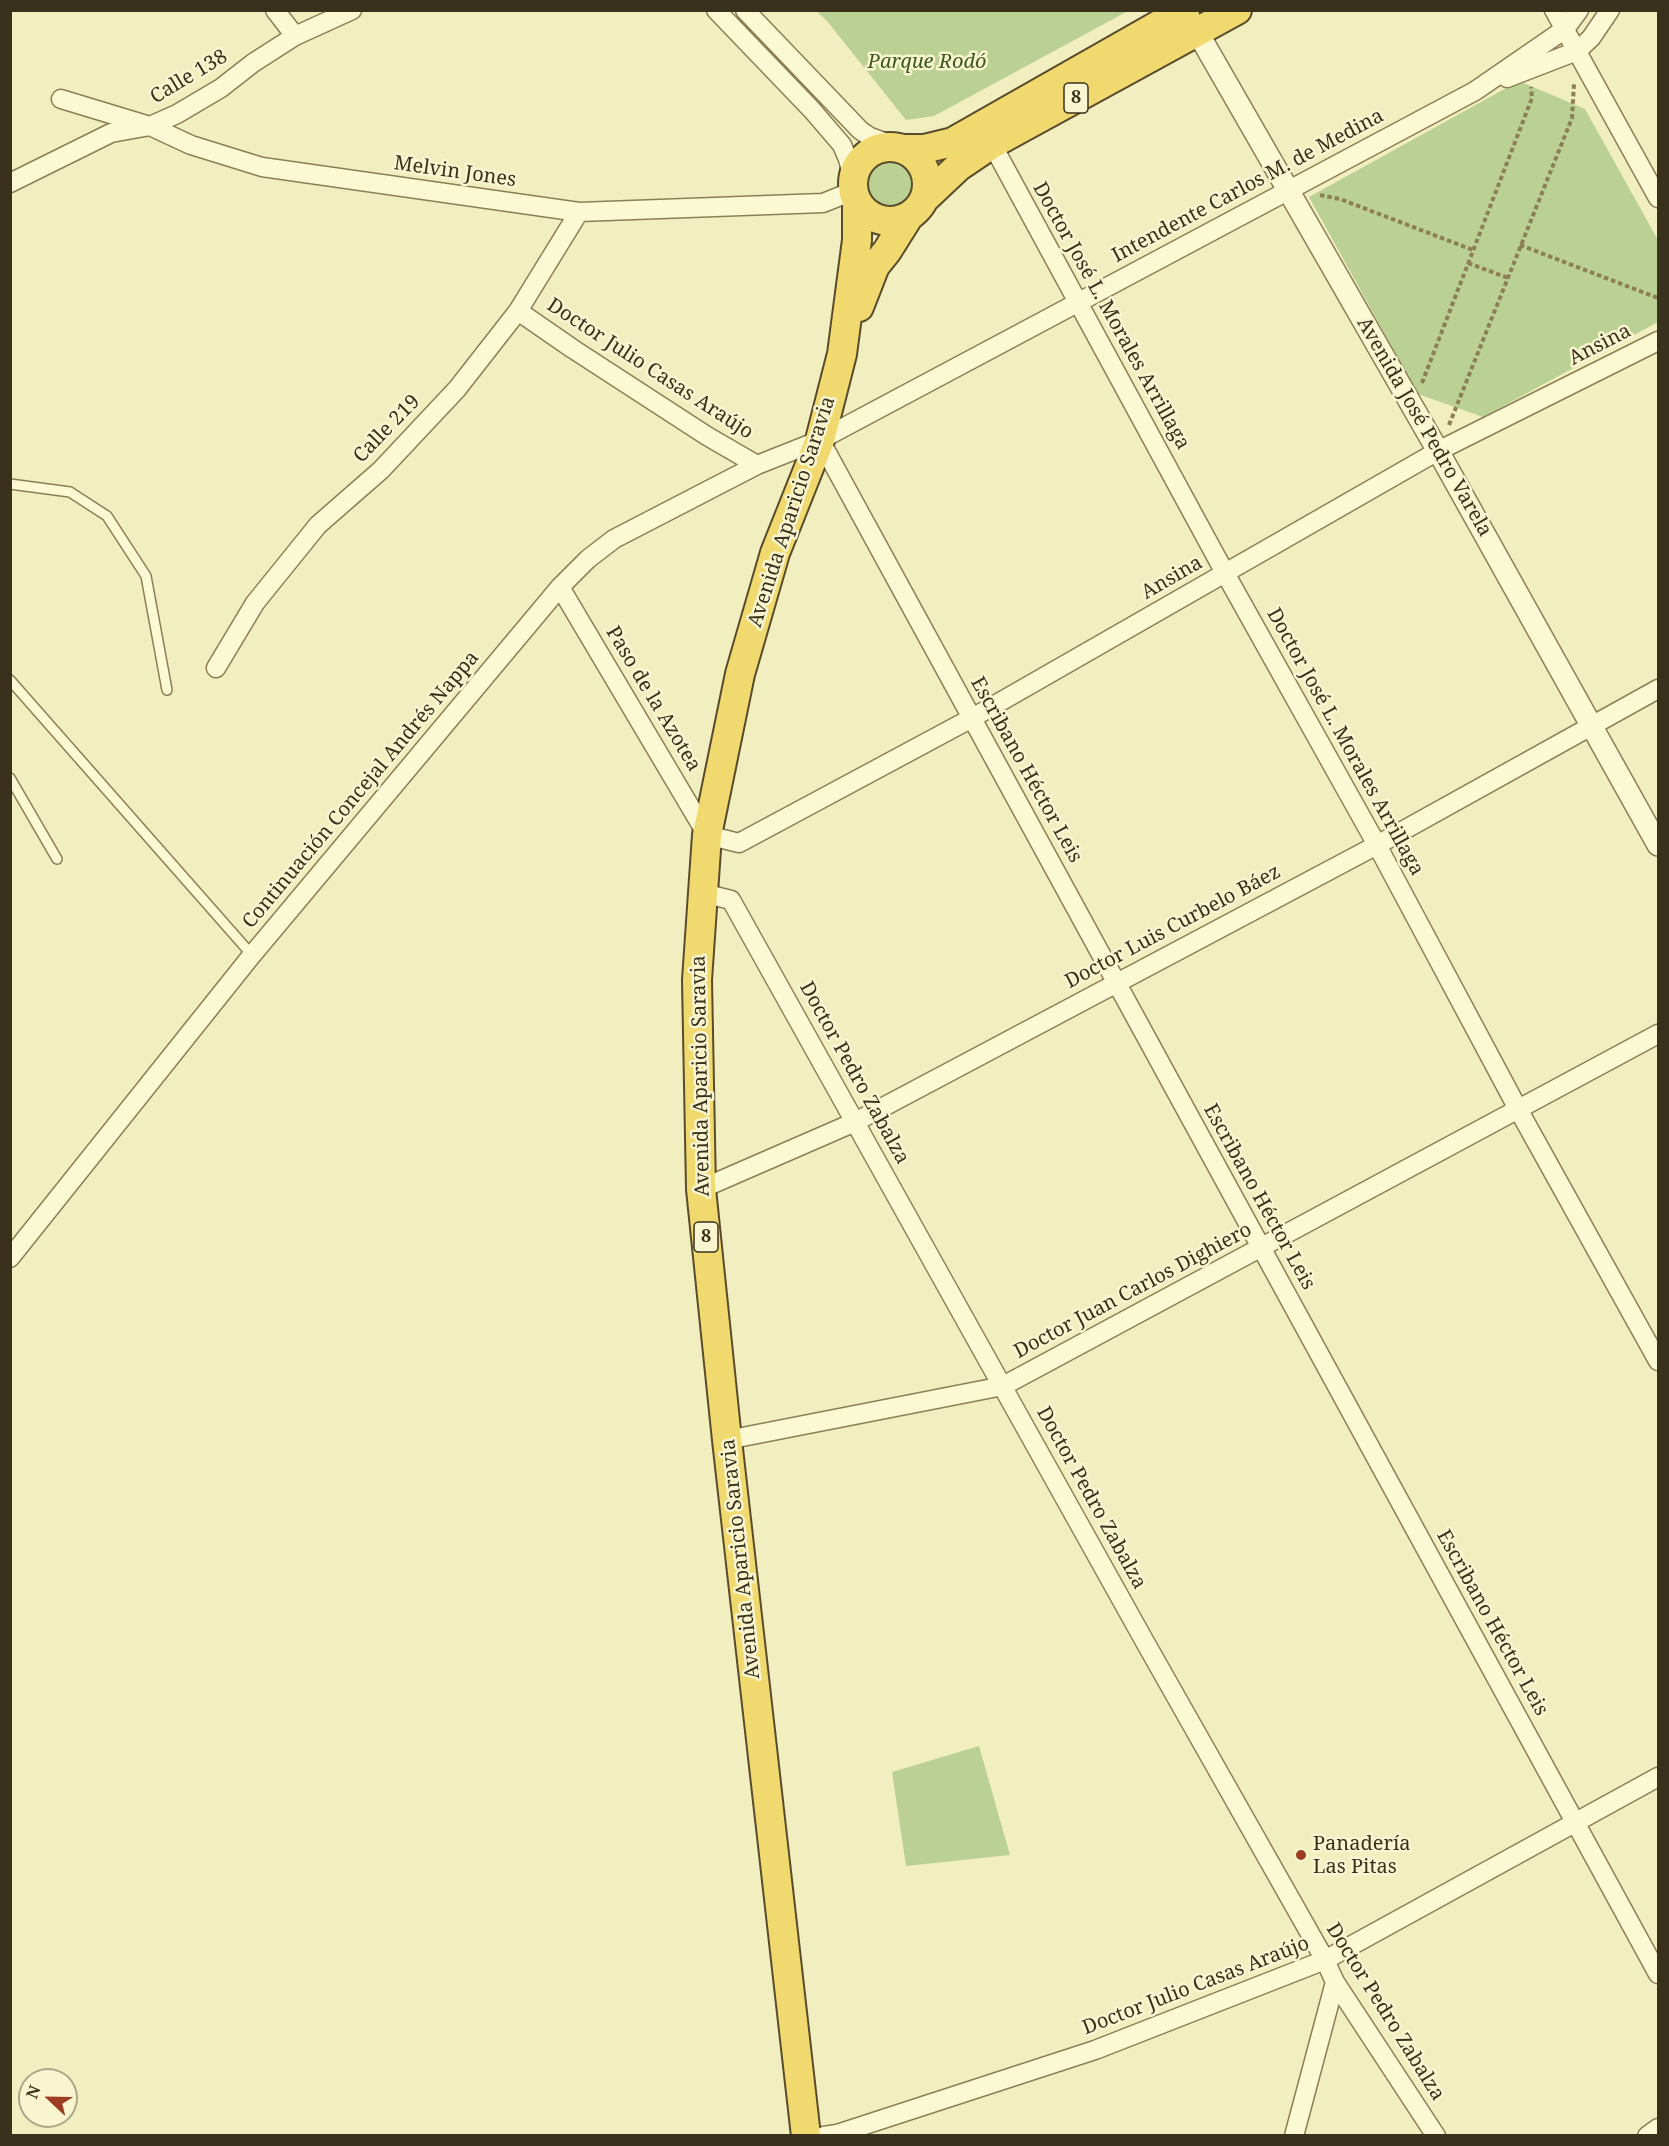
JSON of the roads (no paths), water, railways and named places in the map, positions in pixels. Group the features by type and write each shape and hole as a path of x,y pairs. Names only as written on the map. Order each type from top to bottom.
{"highway":[{"name":"8","path":"854,191 856,168 872,151 883,146 924,149 953,142 1188,16 1237,10"},
{"name":"8","path":"917,208 958,168 1188,16"},
{"path":"854,191 865,211 874,218 886,221 898,220 917,208 927,182 923,165 915,155 900,148"},
{"name":"Avenida Aparicio Saravia","path":"842,354 857,240 854,191"},
{"name":"Avenida Aparicio Saravia","path":"806,2136 727,1440 701,1189 697,980 707,835 740,674 775,553 820,440 842,354 875,266 917,208"}],"street":[{"path":"275,10 295,36"},
{"name":"Calle 138","path":"10,183 111,133 150,126 177,114 221,88 253,63 295,36 352,10"},
{"path":"716,10 812,110 842,145 848,159 854,191"},
{"path":"745,10 860,130 870,137 900,148"},
{"path":"1554,10 1659,198"},
{"name":"Intendente Carlos M. de Medina","path":"820,440 1475,91 1565,29 1580,10"},
{"path":"1576,51 1591,38 1610,10"},
{"name":"Avenida José Pedro Varela","path":"1188,16 1413,406 1659,845"},
{"name":"Intendente Carlos M. de Medina","path":"1475,91 1576,51"},
{"name":"Melvin Jones","path":"61,99 150,126 191,145 262,167 579,212 823,203 854,191"},
{"name":"Doctor José L. Morales Arrillaga","path":"992,144 1225,573 1377,844 1518,1109 1659,1361"},
{"name":"Calle 219","path":"216,668 255,603 318,525 381,470 450,398 518,311 579,212"},
{"name":"Doctor Julio Casas Araújo","path":"518,311 707,436 757,465"},
{"name":"Ansina","path":"707,835 739,843 972,718 1438,451 1659,341"},
{"name":"Continuación Concejal Andrés Nappa","path":"10,1258 252,955 560,587 588,559 614,539 757,465 820,440"},
{"name":"Escribano Héctor Leis","path":"820,440 1659,1974"},
{"name":"Paso de la Azotea","path":"560,587 707,835"},
{"name":"Doctor Luis Curbelo Báez","path":"701,1189 855,1122 1377,844 1659,689"},
{"name":"Doctor Pedro Zabalza","path":"703,893 731,900 1144,1642 1325,1960 1335,1982 1436,2136"},
{"name":"Doctor Juan Carlos Dighiero","path":"727,1440 1003,1386 1659,1034"},
{"name":"Doctor Julio Casas Araújo","path":"824,2136 837,2134 1095,2050 1325,1960 1659,1777"},
{"path":"1294,2136 1335,1982"},
{"path":"1647,2136 1659,2128"}],"lane":[{"path":"10,484 70,492 107,516 146,576 167,690"},
{"path":"10,680 252,955"},
{"path":"10,778 57,859"}],"place":[{"name":"Panadería Las Pitas","path":"1301,1855"}],"park label":[{"name":"Parque Rodó","path":"927,62"}]}
